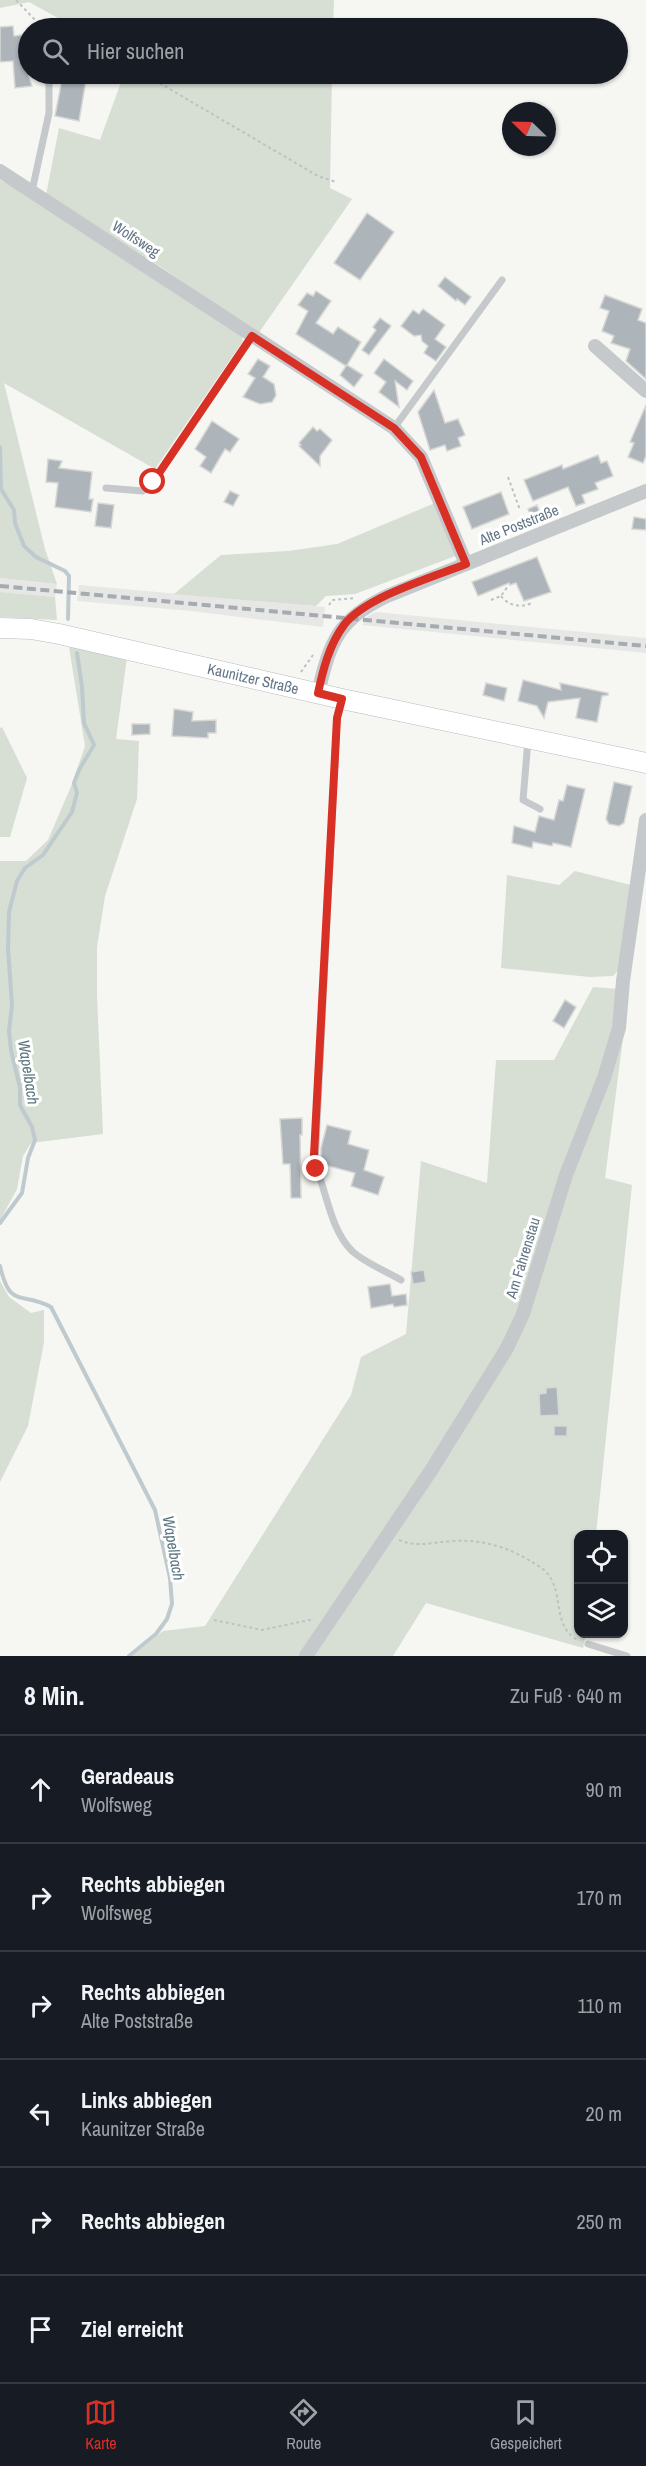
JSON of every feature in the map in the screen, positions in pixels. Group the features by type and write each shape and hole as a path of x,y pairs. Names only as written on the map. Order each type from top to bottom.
{"street":[{"name":"Wolfsweg","path":"0,171 394,428 421,457 466,564"},
{"path":"595,346 646,390"},
{"name":"Alte Poststraße","path":"318,693 329,653 344,626 358,611 387,596 646,491"},
{"name":"Kaunitzer Straße","path":"0,628 59,634 528,740 646,763"},
{"name":"Am Fahrenstau","path":"306,1656 432,1469 501,1357 523,1314 566,1175 604,1078 619,1028 623,981 646,820"}],"lane":[{"path":"32,191 49,113 49,84"},
{"path":"394,428 502,280"},
{"path":"106,488 143,491 153,482 252,336"},
{"path":"342,699 337,718 315,1165 329,1209 346,1242 356,1253 401,1280"},
{"path":"528,740 523,801 540,809"},
{"path":"588,1644 627,1656"}],"path":[{"path":"16,0 33,18"},
{"path":"161,84 318,176 336,182"},
{"path":"508,477 520,510"},
{"path":"491,600 501,596 508,586"},
{"path":"501,596 508,603 524,606 532,603"},
{"path":"329,605 332,600 359,598"},
{"path":"389,1534 407,1544 470,1540 496,1544 515,1553 548,1572 556,1589 563,1626 569,1634 588,1644"},
{"path":"214,1620 262,1630 334,1615"}],"shaded area":[{"path":"0,0 334,0 333,18 58,18 29,2 0,8"},
{"path":"120,84 332,84 330,188 352,199 258,334 164,269 46,195 59,128 100,140"},
{"path":"0,180 21,191 240,333 243,341 155,469 4,383 45,549 57,584 0,578"},
{"path":"435,503 458,555 355,594 326,596 316,606 174,594 221,555 288,551 337,544"},
{"path":"0,578 57,584 55,597 0,592"},
{"path":"79,585 325,607 323,627 191,611 77,601"},
{"path":"0,592 55,597 57,620 0,617"},
{"path":"376,612 646,638 646,653 362,625 368,616"},
{"path":"69,647 127,657 116,739 139,741 137,799 105,896 97,947 103,1134 31,1143 23,1156 17,1189 0,1220 0,861 26,861 48,840 72,784 85,746"},
{"path":"2,727 27,778 10,837 0,837 0,728"},
{"path":"575,871 631,885 620,968 613,976 590,977 501,968 507,875 559,885"},
{"path":"593,987 619,989 623,1038 605,1178 632,1185 596,1530 574,1530 574,1638 585,1638 583,1648 426,1603 393,1656 132,1656 163,1631 205,1626 351,1395 361,1357 406,1334 421,1161 487,1183 496,1060 554,1060"},
{"path":"0,1281 9,1297 31,1313 44,1310 44,1342 28,1426 0,1482"}],"building":[{"path":"13,26 14,36 18,35 18,84 31,84 32,86 15,88 13,61 0,62 0,27"},
{"path":"61,84 85,84 79,121 55,116"},
{"path":"367,213 394,232 360,280 334,263"},
{"path":"445,277 471,297 465,305 457,299 456,301 438,286"},
{"path":"316,291 331,301 316,323 333,334 338,327 361,342 347,365 363,375 354,387 340,375 346,366 296,334 308,311 298,305 307,293 313,296"},
{"path":"605,295 642,309 638,320 646,323 646,379 626,361 630,349 611,343 614,336 602,331 609,311 600,308"},
{"path":"423,309 445,325 435,339 446,347 436,361 424,353 428,346 422,341 421,335 414,336 401,326 413,310 419,314"},
{"path":"380,318 391,326 369,355 362,350 376,330 373,327"},
{"path":"258,359 270,366 263,377 274,384 276,395 272,402 260,404 243,397 255,378 248,374"},
{"path":"384,359 413,381 407,390 395,381 399,407 379,392 386,382 374,373"},
{"path":"434,390 445,423 458,419 465,435 458,438 461,446 447,451 445,445 430,450 418,412"},
{"path":"646,405 646,456 643,463 628,457 634,443 630,442"},
{"path":"212,421 239,439 230,452 225,449 211,473 200,466 206,457 195,449"},
{"path":"313,427 317,431 320,429 332,440 320,456 320,466 299,446"},
{"path":"598,455 601,463 607,461 613,476 595,483 598,489 582,495 585,503 576,506 568,487 533,501 524,480 562,465 563,469"},
{"path":"48,459 62,461 59,468 92,472 89,499 93,499 91,512 55,507 58,483 46,482"},
{"path":"230,491 239,495 233,506 224,502"},
{"path":"501,492 509,514 472,529 463,507"},
{"path":"98,503 114,505 111,528 95,526"},
{"path":"537,505 543,520 534,523 528,509"},
{"path":"634,517 646,519 646,530 632,529"},
{"path":"537,557 551,592 524,601 516,583 510,585 509,583 478,596 472,582"},
{"path":"523,680 561,690 560,683 608,693 608,695 602,696 597,722 576,718 580,698 548,702 544,718 537,706 518,701"},
{"path":"486,683 507,688 504,701 483,695"},
{"path":"174,709 193,712 192,721 216,720 216,733 208,733 208,738 172,736"},
{"path":"132,724 150,724 150,734 132,735"},
{"path":"614,782 632,786 624,823 619,826 609,824 606,819"},
{"path":"567,785 585,789 571,847 533,842 532,848 512,843 514,826 535,832 539,816 554,820 559,800 563,801"},
{"path":"565,1000 576,1007 564,1028 553,1021"},
{"path":"302,1118 301,1198 291,1198 290,1164 283,1164 280,1119"},
{"path":"327,1125 351,1131 348,1144 369,1150 364,1170 384,1177 378,1195 351,1186 355,1173 321,1164 321,1148"},
{"path":"424,1270 426,1282 413,1284 411,1272"},
{"path":"390,1284 392,1296 406,1294 407,1305 394,1307 393,1304 371,1308 368,1287"},
{"path":"557,1387 559,1415 540,1416 539,1394 546,1393 546,1388"},
{"path":"554,1426 567,1426 567,1436 554,1436"}],"waterway":[{"name":"Wapelbach","path":"0,447 1,489 14,510 15,523 24,546 36,557 65,571 69,576 68,619"},
{"name":"Wapelbach","path":"0,1223 22,1193 28,1158 35,1140 32,1127 20,1105 20,1088 11,1050 9,912 17,881 25,868 43,855 72,812 77,793 74,783 94,745 84,723 77,653"},
{"name":"Wapelbach","path":"0,1266 8,1289 13,1294 51,1307 155,1510 170,1578 172,1604 167,1619 156,1634 129,1656"}],"railway":[{"path":"0,586 646,646"}],"route":[{"path":"153,482 252,336 394,428 421,457 466,564 387,596 358,611 336,638 320,683 318,693 342,699 337,718 314,1155 316,1169"}]}
